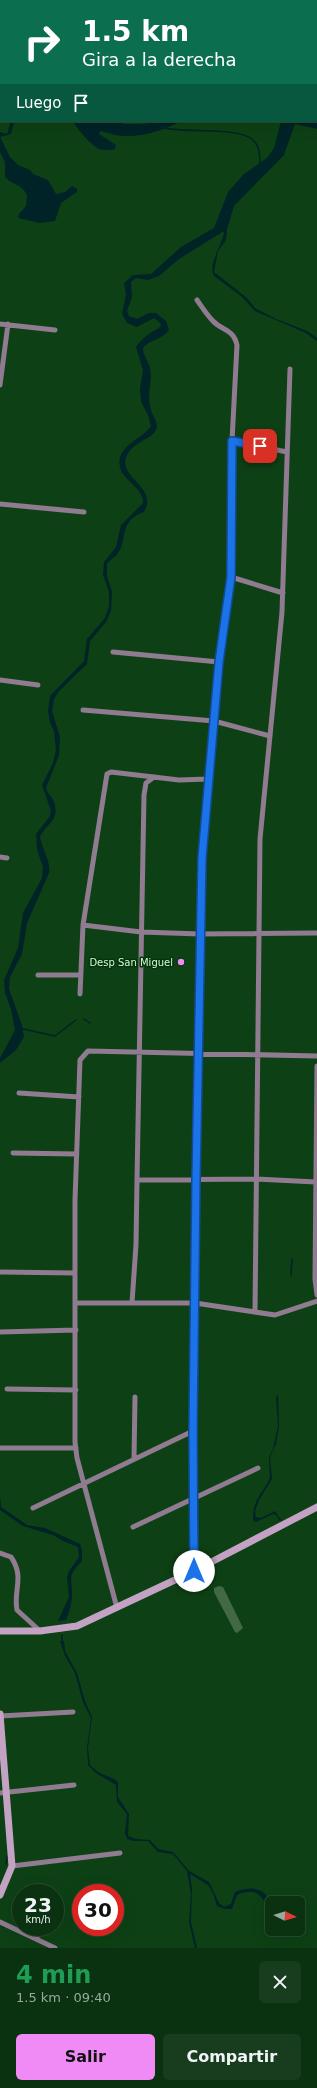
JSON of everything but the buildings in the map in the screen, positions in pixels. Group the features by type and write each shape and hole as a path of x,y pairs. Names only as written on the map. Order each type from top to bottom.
{"main road":[{"path":"0,1631 40,1631 77,1626 194,1571 317,1507"},
{"path":"0,1715 3,1793 12,1866 0,1895"}],"street":[{"path":"194,1571 193,1431 200,934 208,779 219,662 231,577 232,441 236,340 228,330 213,321 197,300"},
{"path":"0,324 55,330"},
{"path":"0,385 8,324"},
{"path":"255,1312 260,839 283,593 290,369"},
{"path":"232,441 287,452"},
{"path":"0,504 84,512"},
{"path":"231,577 283,593"},
{"path":"113,652 219,662"},
{"path":"0,680 38,685"},
{"path":"83,710 214,722 270,736"},
{"path":"80,994 82,924 107,774 111,772 179,780 208,779"},
{"path":"132,1302 136,1245 145,787 148,781 154,777"},
{"path":"0,857 7,858"},
{"path":"82,924 141,932 200,934 317,933"},
{"path":"38,975 80,975"},
{"path":"117,1608 76,1448 76,1154 80,1060 88,1051 140,1054 317,1056"},
{"path":"317,1066 314,1279 317,1294"},
{"path":"19,1093 79,1097"},
{"path":"13,1153 76,1154"},
{"path":"137,1180 256,1179 316,1182"},
{"path":"0,1272 75,1273"},
{"path":"76,1303 195,1303 275,1315 283,1314 317,1301"},
{"path":"0,1332 76,1330"},
{"path":"7,1389 76,1390"},
{"path":"134,1459 135,1397"},
{"path":"33,1508 193,1431"},
{"path":"0,1448 76,1448"},
{"path":"133,1527 258,1468"},
{"path":"0,1553 11,1557 17,1569 19,1577 17,1610 40,1631"},
{"path":"0,1715 73,1712"},
{"path":"3,1793 74,1785"},
{"path":"12,1866 120,1853"},
{"path":"0,1922 55,1948"}],"green space":[{"path":"219,1586 223,1587 243,1628 237,1633 235,1632 214,1592 214,1588"}],"water":[{"path":"11,122 14,122 11,134 0,137 0,132 7,134"},
{"path":"74,122 119,122 124,124 141,124 180,122 158,131 142,135 124,136 100,131 99,134 116,145 115,149 109,150 99,149 92,144"},
{"path":"281,122 317,122 317,129 295,124 284,155 234,206 227,229 226,240 218,251 214,272 247,298 255,308 276,319 307,331 317,338 317,341 306,333 255,311 241,296 214,276 212,271 214,260 224,231 179,259 159,276 148,280 136,278 131,282 132,297 127,311 129,316 137,319 149,313 156,313 166,321 169,330 163,336 149,343 143,348 151,373 149,393 152,413 157,427 156,430 131,450 127,455 125,462 130,475 144,491 147,497 147,504 144,512 130,520 125,531 121,548 117,555 107,564 107,576 112,592 111,611 106,622 90,641 87,664 59,691 54,699 52,711 60,737 59,755 46,788 54,802 55,814 54,818 40,837 49,864 49,873 27,923 22,954 10,977 9,989 22,1025 24,1037 16,1050 0,1063 0,1058 15,1030 11,1009 5,993 4,980 18,948 23,913 42,878 43,867 37,850 36,834 50,816 51,811 42,785 53,763 56,750 54,731 50,723 48,711 50,696 84,661 87,639 105,618 109,606 109,592 103,575 104,562 116,547 121,525 143,503 140,493 122,472 120,460 126,448 151,426 148,415 141,402 140,389 143,370 136,347 144,338 158,329 161,325 154,318 137,327 127,323 122,314 126,294 124,283 133,275 151,274 181,247 214,228 228,192 244,174 267,158 274,148"},
{"path":"0,137 10,157 18,165 30,170 33,174 48,180 56,194 65,192 72,186 77,189 77,192 61,203 55,221 40,223 18,218 19,214 26,206 27,195 25,191 5,177 5,162 0,152"},
{"path":"278,1394 279,1426 276,1444 270,1457 272,1479 259,1500 255,1511 256,1517 261,1518 275,1511 281,1520 280,1521 276,1515 273,1514 256,1522 253,1520 253,1513 256,1502 270,1478 269,1457 273,1449 278,1426 276,1398"},
{"path":"0,1496 1,1507 27,1525 45,1528 80,1544 82,1550 82,1561 74,1570 71,1577 72,1595 66,1620 58,1621 69,1597 67,1577 69,1571 79,1557 78,1547 53,1535 23,1526 0,1510"},
{"path":"60,1641 64,1641 65,1651 77,1673 85,1701 92,1717 88,1748 90,1765 98,1772 116,1780 118,1783 118,1797 129,1814 128,1836 136,1839 150,1840 158,1849 173,1852 189,1871 209,1882 219,1903 224,1907 231,1904 235,1892 243,1889 257,1889 267,1896 265,1896 265,1903 256,1893 244,1892 237,1895 232,1909 225,1909 217,1906 213,1893 208,1885 190,1874 192,1889 191,1922 197,1948 195,1948 189,1922 191,1895 187,1871 173,1854 158,1852 148,1841 134,1841 127,1839 125,1833 127,1814 117,1802 116,1785 96,1773 88,1765 87,1748 91,1718 83,1702 75,1673 65,1656"}],"waterway":[{"path":"165,128 245,135 252,139 257,145 260,154 260,165"},
{"path":"84,1019 90,1023"},
{"path":"23,1029 55,1036 76,1020"},
{"path":"291,1275 292,1259"},
{"path":"62,1635 62,1642"},
{"path":"6,1864 7,1856"}],"place":[{"name":"Desp San Miguel","path":"181,962"}],"route":[{"path":"194,1571 193,1431 202,858 219,662 231,577 232,441 260,446"}]}
